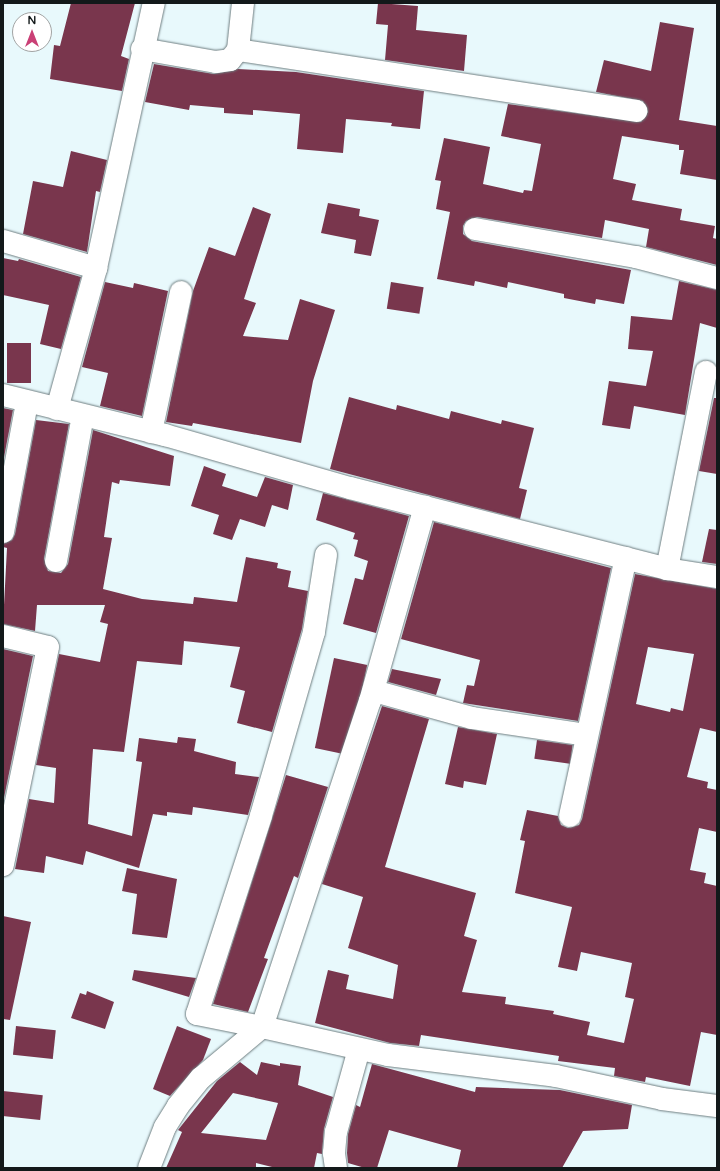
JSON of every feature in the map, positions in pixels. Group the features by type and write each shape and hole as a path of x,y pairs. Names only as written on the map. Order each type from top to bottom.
{"street":[{"path":"57,409 96,268 142,48 154,3"},
{"path":"142,48 216,62 230,60 238,50 243,3"},
{"path":"238,50 636,111"},
{"path":"475,229 636,257 717,278"},
{"path":"3,241 96,268"},
{"path":"151,432 181,292"},
{"path":"667,569 706,372"},
{"path":"3,395 151,432 425,507 667,569 717,577"},
{"path":"3,532 27,402"},
{"path":"56,561 83,415"},
{"path":"149,1168 165,1127 178,1106 201,1078 262,1027 374,690 425,507"},
{"path":"326,555 314,632 261,816 197,1014 388,1055 556,1076 662,1099 717,1106"},
{"path":"570,816 626,558"},
{"path":"3,636 48,648 3,865"},
{"path":"374,690 472,718 587,735"},
{"path":"336,1168 334,1153 336,1132 359,1049"}],"building":[{"path":"71,3 135,3 121,56 129,59 122,91 50,79 54,45 60,46"},
{"path":"378,3 418,6 416,30 467,35 464,71 385,60 388,25 376,24"},
{"path":"660,22 694,28 679,120 717,126 717,180 680,174 684,150 679,150 679,145 622,136 613,179 636,184 632,200 682,209 680,220 715,226 713,238 717,239 717,265 646,247 649,229 605,220 602,238 477,217 466,221 463,226 463,234 472,241 631,270 624,304 596,299 595,304 564,298 564,294 508,282 507,288 475,281 474,286 437,279 450,212 436,209 441,181 435,180 444,138 490,147 483,184 523,193 524,190 532,191 541,144 501,136 508,104 641,122 648,112 643,101 596,92 604,60 651,71"},
{"path":"154,64 214,74 238,69 296,72 424,91 420,129 391,126 392,123 346,119 343,153 297,149 300,114 253,110 253,115 224,113 224,108 190,105 189,110 145,102"},
{"path":"71,151 107,160 100,192 96,191 87,252 23,234 33,181 63,187"},
{"path":"328,203 360,209 359,216 379,220 371,256 354,253 356,240 321,233"},
{"path":"253,207 271,214 244,299 256,303 243,336 288,340 300,299 335,310 313,381 301,443 193,423 192,426 166,422 193,291 209,247 235,256"},
{"path":"3,258 18,261 19,259 81,277 61,349 40,344 49,305 3,295"},
{"path":"679,281 717,290 717,328 700,323 685,415 634,406 630,429 602,425 609,381 646,386 653,351 628,349 631,316 672,320"},
{"path":"105,282 133,288 134,283 168,291 142,416 100,406 108,373 82,367"},
{"path":"391,282 424,287 419,314 387,309"},
{"path":"7,343 31,343 31,383 7,383"},
{"path":"349,397 396,410 397,405 449,419 451,411 501,424 502,420 534,428 519,488 527,490 520,519 330,469"},
{"path":"714,398 717,398 717,474 699,471"},
{"path":"3,408 13,410 3,463"},
{"path":"36,420 69,424 44,559 48,571 61,573 68,564 93,430 174,456 170,486 120,480 119,484 112,482 104,537 112,538 103,589 142,599 193,604 194,597 237,602 246,557 278,563 277,568 291,571 288,587 308,591 302,629 272,732 237,723 245,691 230,687 240,647 184,641 182,665 137,661 124,752 93,749 88,824 132,836 142,762 136,761 139,738 177,743 178,737 196,739 194,751 236,762 235,774 259,777 248,815 193,807 192,815 167,812 167,816 153,814 139,868 86,851 83,865 46,856 44,873 15,869 29,799 54,803 56,768 36,765 59,654 100,662 108,624 100,622 105,605 37,605 35,631 3,624 7,548 3,547 3,544 12,540 15,534"},
{"path":"204,466 226,474 222,486 257,497 265,477 293,485 288,510 272,505 265,527 240,519 232,540 213,534 219,515 191,506"},
{"path":"323,493 409,516 376,633 343,624 355,578 363,580 368,561 354,556 358,540 353,539 355,533 316,520"},
{"path":"434,522 611,568 578,721 463,703 467,685 474,686 480,660 401,639"},
{"path":"709,529 717,530 717,564 702,562"},
{"path":"635,574 717,589 717,732 700,728 687,777 708,782 707,788 717,790 717,832 699,828 690,870 706,873 704,883 717,886 717,1035 701,1032 690,1086 646,1077 645,1082 614,1076 615,1068 558,1061 559,1056 421,1035 419,1046 390,1043 315,1023 328,970 349,975 346,989 393,999 398,965 348,948 363,897 322,884 382,706 429,719 385,867 476,893 464,936 477,940 462,992 506,997 505,1004 554,1011 553,1014 590,1022 587,1035 624,1043 634,999 625,997 632,963 581,952 577,971 558,967 572,907 515,893 525,841 520,840 527,810 558,816 561,825 568,828 579,825 582,819","holes":["648,647 694,654 683,711 671,708 670,712 636,704"]},
{"path":"3,649 33,656 3,803"},
{"path":"334,658 367,665 348,755 315,748"},
{"path":"392,669 441,679 436,695 388,682"},
{"path":"458,727 497,734 486,785 464,781 463,788 445,784"},
{"path":"537,740 573,745 570,764 534,759"},
{"path":"286,775 328,787 298,878 294,876 264,958 268,959 248,1012 213,1004"},
{"path":"127,868 177,879 167,938 132,934 137,894 122,891"},
{"path":"3,916 31,922 10,1020 3,1019"},
{"path":"134,970 196,978 189,997 132,980"},
{"path":"87,991 114,1002 105,1029 71,1018 80,993 86,995"},
{"path":"16,1026 56,1030 53,1059 13,1055"},
{"path":"177,1026 211,1039 203,1060 170,1096 153,1089"},
{"path":"240,1062 257,1075 261,1062 280,1066 280,1063 301,1066 298,1085 333,1097 324,1129 322,1154 317,1153 314,1168 276,1168 256,1163 256,1168 166,1168 182,1132 178,1130 217,1081","holes":["233,1093 278,1103 266,1140 201,1133"]},
{"path":"372,1064 475,1092 476,1087 560,1090 632,1105 628,1129 583,1131 562,1168 457,1168 461,1150 389,1130 377,1168 365,1168 348,1163 348,1134 356,1105 360,1107"},
{"path":"3,1091 43,1095 40,1120 3,1116"}]}
